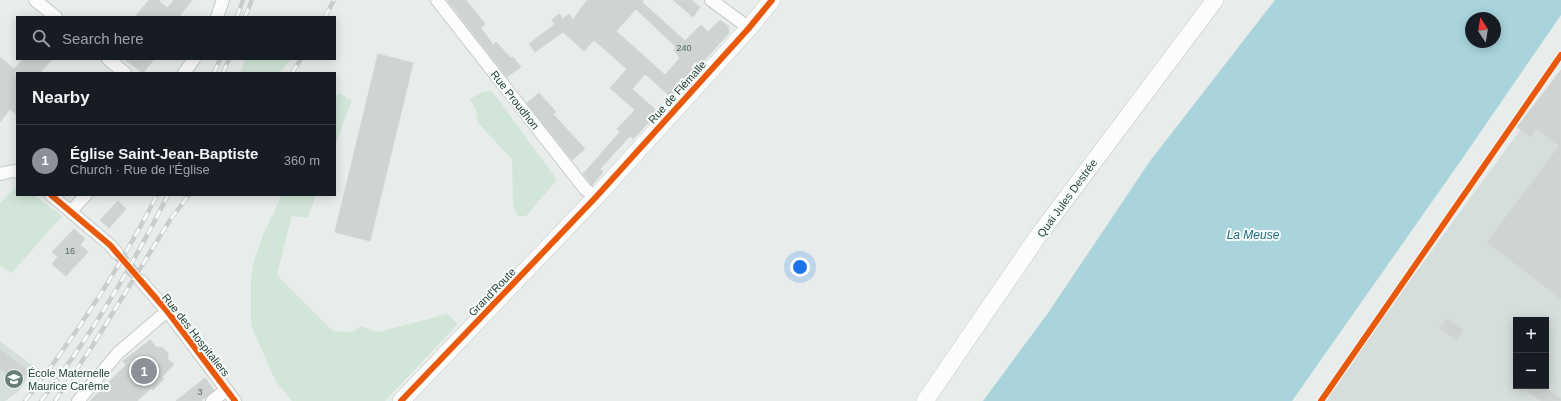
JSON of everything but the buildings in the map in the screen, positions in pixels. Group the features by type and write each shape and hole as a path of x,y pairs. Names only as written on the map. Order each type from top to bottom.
{"street":[{"path":"35,0 55,16"},
{"path":"217,16 223,0"},
{"name":"Rue Proudhon","path":"437,0 585,189 596,197"},
{"path":"711,0 749,28"},
{"name":"Rue de Flémalle","path":"596,197 749,28 772,0"},
{"name":"Quai Jules Destrée","path":"925,401 1038,236 1215,0"},
{"path":"109,60 124,72"},
{"path":"185,72 193,60"},
{"path":"0,174 16,172"},
{"path":"52,196 118,253"},
{"path":"70,211 85,196"},
{"name":"Grand'Route","path":"401,401 596,197"},
{"name":"Rue des Hospitaliers","path":"141,282 167,311 235,401"},
{"path":"78,401 118,353 167,311"},
{"path":"212,401 226,390"}],"shaded area":[{"path":"1561,74 1561,401 1324,401 1414,275"},
{"name":"École Maternelle Maurice Carême","path":"0,341 34,367 20,390 5,401 0,401"}],"green space":[{"path":"246,60 290,60 280,72 240,72"},
{"path":"492,91 555,177 556,181 526,216 518,216 513,205 512,159 478,123 476,110 470,99 482,92"},
{"path":"339,93 352,100 336,142 336,98"},
{"path":"16,187 16,196 35,196 62,216 12,273 0,266 0,203"},
{"path":"282,196 316,196 308,218 292,216 277,275 333,331 352,332 361,326 378,332 447,314 458,324 385,401 292,401 276,382 251,325 251,281 253,264 263,235"}],"water":[{"name":"La Meuse","path":"1275,0 1561,0 1561,15 1292,401 983,401 1048,313 1150,161"}],"tunnel":[{"path":"117,253 141,281"}],"railway":[{"path":"237,16 243,0"},
{"path":"245,16 252,0"},
{"path":"326,16 334,0"},
{"path":"214,72 220,60"},
{"path":"223,72 229,60"},
{"path":"293,72 300,60"},
{"path":"25,401 62,352 96,301 128,249 156,196"},
{"path":"41,401 93,327 140,249 167,196"},
{"path":"55,401 93,345 170,220 188,196"}],"cycle path":[{"path":"401,401 596,197 749,28 772,0"},
{"path":"1321,401 1561,55"},
{"path":"52,196 110,245 167,311 235,401"}],"place":[{"name":"Église Saint-Jean-Baptiste","path":"144,371"},
{"name":"École Maternelle Maurice Carême","path":"14,379"}]}
